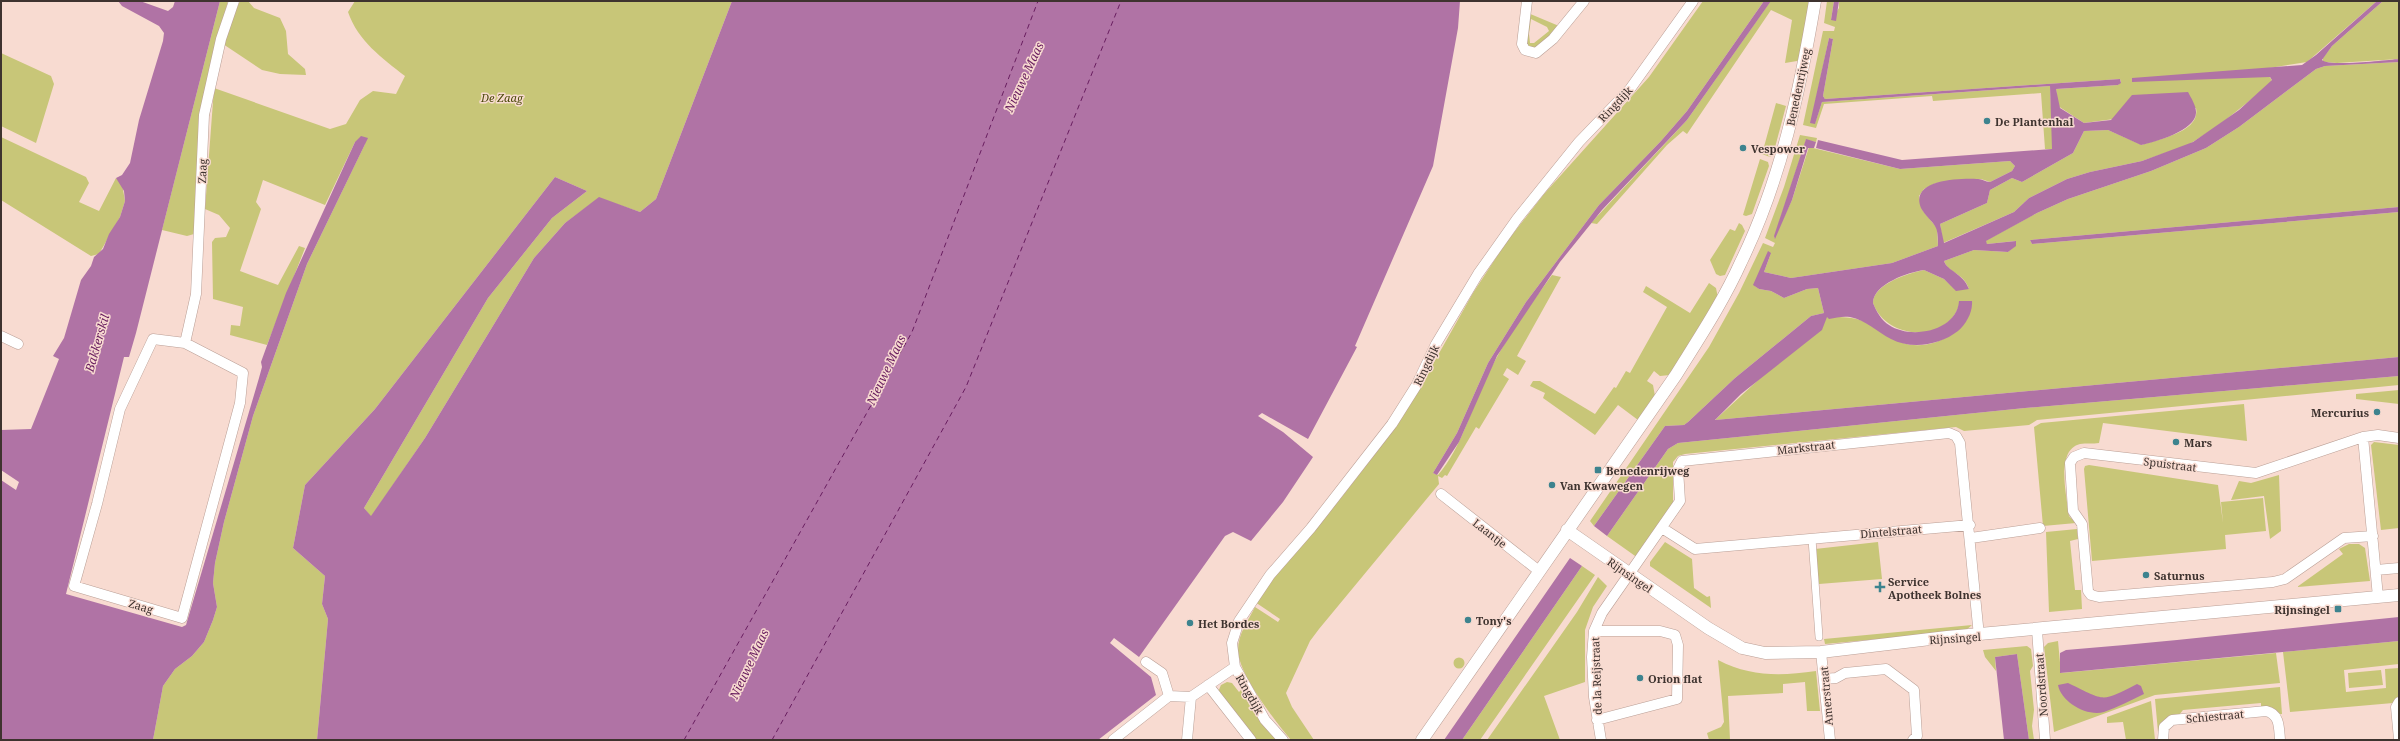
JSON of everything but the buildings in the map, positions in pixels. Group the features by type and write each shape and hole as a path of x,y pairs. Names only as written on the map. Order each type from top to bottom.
{"street":[{"name":"Zaag","path":"185,343 196,294 204,115 221,40 234,1"},
{"path":"1527,1 1522,44 1525,50 1536,54 1553,39 1584,1"},
{"name":"Ringdijk","path":"1283,740 1265,720 1235,667 1232,655 1234,634 1250,602 1392,424 1416,386 1436,344 1478,274 1517,219 1579,142 1630,89 1693,1"},
{"name":"Benedenrijweg","path":"1422,740 1676,375 1711,319 1742,262 1782,156 1803,72 1815,1"},
{"path":"1,336 18,344"},
{"name":"Zaag","path":"153,340 185,343 243,373 240,403 182,618 74,586 98,504 120,410 126,396 153,340"},
{"name":"Markstraat","path":"1630,574 1680,501 1678,469 1682,460 1949,433 1956,436 1960,443 1970,525 1979,636"},
{"name":"Spuistraat","path":"2373,536 2344,538 2285,579 2273,582 2099,597 2091,595 2088,591 2082,524 2073,511 2070,463 2074,457 2084,453 2256,473 2363,437 2378,435 2399,438"},
{"path":"2363,437 2378,597"},
{"name":"Laantje","path":"1442,494 1539,571"},
{"name":"Dintelstraat","path":"1662,528 1695,549 1970,525"},
{"path":"1970,538 2040,528"},
{"name":"Rijnsingel","path":"1567,530 1708,628 1742,648 1765,653 1821,652 1947,637 1979,636 2399,595"},
{"path":"1812,539 1820,638"},
{"path":"2376,570 2399,568"},
{"name":"de la Reijstraat","path":"1601,740 1597,720 1592,656 1594,631 1602,613 1630,574"},
{"name":"Noordstraat","path":"2037,630 2045,740"},
{"path":"1594,631 1660,631 1675,635 1678,645 1677,699 1597,720"},
{"name":"Amerstraat","path":"1821,652 1830,740"},
{"path":"1146,662 1162,673 1170,696"},
{"path":"1112,740 1170,696 1191,697 1235,667"},
{"path":"1824,679 1836,678 1845,673 1886,669 1914,690 1917,736 1913,740"},
{"path":"1208,685 1251,740"},
{"path":"1187,740 1191,697"},
{"path":"2399,702 2396,707 2399,739"},
{"name":"Schiestraat","path":"2163,740 2164,727 2167,723 2176,719 2266,711 2270,712 2278,721 2280,740"}],"green space":[{"path":"220,1 228,1 220,31 194,234 187,236 162,230"},
{"path":"240,1 248,1 254,8 280,18 286,31 288,54 305,69 306,75 280,74 262,70 223,44 230,23"},
{"name":"De Zaag","path":"355,1 732,1 656,199 640,212 599,198 565,223 534,258 425,438 371,517 364,508 488,298 552,218 587,191 555,177 375,409 305,485 293,548 325,576 322,604 328,619 317,740 153,740 163,686 175,669 192,656 204,642 213,620 217,607 213,583 215,563 224,522 253,416 307,264 365,144 355,142 325,205 263,180 256,202 261,209 240,271 278,285 299,246 305,248 267,345 230,335 231,325 240,326 243,307 213,299 212,242 215,238 226,237 230,228 219,215 205,209 214,88 330,129 346,124 360,100 373,91 396,94 405,76 372,48 358,32 348,12"},
{"path":"1703,1 1764,1 1687,111 1661,141 1599,205 1526,302 1488,363 1457,433 1433,473 1438,475 1460,441 1480,390 1517,325 1552,275 1561,277 1517,356 1526,361 1518,375 1507,368 1503,375 1509,379 1479,429 1476,427 1447,476 1445,475 1442,478 1438,476 1439,484 1310,641 1286,693 1292,707 1314,740 1291,740 1276,722 1259,697 1244,672 1240,660 1238,644 1244,628 1255,607 1278,622 1280,619 1255,602 1341,498 1394,429 1420,387 1473,293 1505,244 1544,194 1649,77"},
{"path":"1811,1 1801,58 1797,61 1785,63 1792,20 1771,10 1687,134 1683,131 1667,145 1597,224 1591,223 1687,120 1770,2"},
{"path":"1827,1 1834,1 1831,20 1839,8 1839,1 2377,1 2307,62 2263,69 2272,80 2268,86 2218,126 2188,145 2142,161 2090,172 2067,179 2029,198 2014,212 1943,243 1940,224 1987,203 1990,190 2012,178 2022,182 2073,153 2084,131 2108,130 2142,145 2168,137 2186,129 2196,116 2196,108 2084,123 2058,106 2056,89 2118,85 2121,82 2120,79 1825,99 1823,96 1833,39 1829,38 1811,122 1815,123 1822,102 2050,86 2053,149 2045,149 2041,93 1933,101 1932,96 1824,104 1816,128 1803,125 1823,31 1834,31 1835,27 1824,23"},
{"path":"2383,1 2399,1 2399,59 2337,63 2323,62 2323,58 2332,46"},
{"path":"1528,13 1559,26 1539,48 1528,47 1524,41","holes":["1531,19 1547,27 1549,31 1534,43 1530,43 1529,34"]},
{"path":"1,53 51,76 54,84 36,143 1,126"},
{"path":"2399,62 2399,207 2030,240 2032,244 2399,212 2399,357 1715,420 1827,316 1860,320 1897,341 1914,345 1924,345 1946,338 1963,324 1969,314 1972,304 1960,301 1955,315 1945,325 1933,330 1919,332 1905,331 1891,325 1880,316 1873,303 1879,290 1893,280 1924,270 1944,279 1955,289 1969,289 1964,280 1949,268 1944,261 1974,250 2008,252 2015,246 2015,241 1987,244 1985,241 2037,213 2068,199 2151,171 2206,148 2239,127 2316,69 2325,66"},
{"path":"1776,103 1786,106 1773,155 1770,157 1762,154"},
{"path":"1800,135 1817,138 1816,142 1806,140 1774,238 1792,200 1809,147 1900,169 2010,161 2015,166 2012,171 1990,182 1981,179 1936,183 1924,189 1919,196 1923,211 1937,228 1938,246 1892,263 1791,278 1764,272 1771,253 1755,286 1759,289 1771,291 1784,298 1807,289 1818,288 1824,313 1811,316 1735,378 1684,425 1665,426 1594,526 1590,521 1709,347 1739,293 1763,243 1773,247 1775,243 1765,238 1784,187"},
{"path":"1,137 86,177 89,183 79,202 99,211 116,178 122,184 125,201 120,217 99,254 91,256 1,200"},
{"path":"1760,159 1768,162 1769,166 1752,214 1746,216 1743,215"},
{"path":"1739,223 1745,231 1725,275 1720,276 1716,274 1710,260 1730,229 1735,231"},
{"path":"1709,283 1716,288 1718,298 1670,375 1660,376 1654,371 1647,381 1653,385 1655,396 1638,420 1618,405 1595,435 1543,398 1545,393 1530,386 1533,381 1540,381 1595,414 1614,387 1616,388 1626,371 1630,373 1667,307 1643,292 1646,286 1690,313"},
{"path":"2399,376 2399,385 2037,420 2029,425 1964,431 1956,427 1685,454 1678,456 1673,462 1673,503 1638,558 1607,536 1668,449 1678,443 2025,408"},
{"path":"2399,390 2399,404 2356,399 2356,394"},
{"path":"2244,404 2247,441 2103,423 2099,443 2080,444 2072,448 2067,455 2064,475 2066,498 2069,516 2076,523 2043,526 2034,427 2041,423"},
{"path":"2374,442 2399,445 2399,528 2381,530 2371,445"},
{"path":"2089,465 2218,485 2223,523 2221,502 2263,498 2266,531 2225,535 2226,549 2092,561 2084,469 2085,466"},
{"path":"2279,475 2281,531 2270,539 2264,496 2231,500 2239,481 2251,483"},
{"path":"2077,529 2078,539 2070,541 2075,590 2081,590 2082,609 2049,612 2046,532"},
{"path":"1665,542 1692,559 1694,588 1707,597 1710,596 1711,608 1650,566 1650,562"},
{"path":"1878,542 1882,579 1819,584 1815,549"},
{"path":"2349,544 2359,544 2365,548 2370,581 2297,587 2343,554 2339,549"},
{"path":"1582,566 1595,575 1480,740 1462,740"},
{"path":"1598,577 1607,586 1593,607 1585,630 1585,682 1544,696 1560,740 1487,740 1577,612"},
{"path":"1972,625 1965,631 1825,644 1824,639"},
{"path":"2058,641 2061,673 2276,653 2280,683 2155,695 2054,732 2044,647 2048,643"},
{"path":"2399,641 2399,664 2344,670 2346,692 2386,688 2385,669 2399,668 2399,696 2393,703 2290,712 2283,652"},
{"path":"2027,646 2031,649 2033,666 2030,671 2034,710 2032,726 2034,740 2029,740 2017,654 1995,657 1996,671 1985,657 1983,650"},
{"path":"1459,657 1463,659 1465,663 1463,667 1459,669 1455,667 1453,663 1455,659"},
{"path":"1718,660 1742,670 1766,674 1791,674 1816,671 1820,711 1807,711 1805,682 1783,684 1783,693 1728,696 1730,740 1709,740 1707,733 1721,727 1724,722"},
{"path":"2381,670 2383,685 2349,688 2348,673"},
{"path":"1227,682 1232,683 1239,692 1241,690 1254,712 1276,740 1255,740 1218,692 1221,685"},
{"path":"2280,687 2282,714 2279,714 2272,708 2261,706 2261,703 2183,710 2179,715 2164,720 2158,732 2155,699"},
{"path":"2151,701 2155,740 2126,740 2123,722 2107,723 2107,717"}],"water":[{"name":"Bakkerskil","path":"118,1 140,1 168,11 173,7 175,1 220,1 136,333 129,357 124,357 66,594 182,627 186,625 259,378 262,367 261,362 286,293 355,142 361,136 368,138 307,264 253,416 224,522 215,563 213,583 217,607 213,620 204,642 192,656 175,669 163,686 153,740 1,740 1,480 16,490 19,482 1,470 1,430 31,429 59,359 53,356 64,338 81,280 91,266 94,257 103,249 109,234 120,217 125,201 124,191 116,178 122,175 130,163 139,120 163,41 164,33 159,26 122,6"},
{"name":"Nieuwe Maas","path":"732,1 1460,1 1458,28 1433,166 1355,346 1357,347 1308,439 1262,413 1258,416 1283,432 1313,457 1283,502 1251,541 1233,532 1225,536 1139,657 1114,638 1110,643 1151,677 1156,695 1098,740 317,740 328,619 322,604 325,576 293,548 305,485 375,409 555,177 587,191 552,218 488,298 364,508 371,516 425,438 534,258 565,223 599,197 640,212 656,199"},
{"path":"1764,1 1771,1 1687,120 1602,210 1560,262 1497,356 1459,442 1437,475 1433,473 1457,433 1488,363 1526,302 1599,205 1661,141 1687,111"},
{"path":"1834,1 1839,1 1836,21 1831,20"},
{"path":"2377,1 2383,1 2332,46 2322,60 2335,63 2346,63 2399,59 2399,62 2325,66 2316,69 2239,127 2206,148 2151,171 2068,199 2037,213 1986,241 1987,244 2016,241 2016,246 2008,252 1974,250 1944,261 1948,267 1963,279 1969,289 1956,291 1944,279 1924,270 1910,273 1893,280 1879,290 1873,303 1884,321 1898,330 1920,332 1932,330 1942,326 1950,320 1956,311 1959,301 1972,301 1968,318 1961,328 1951,336 1934,343 1917,345 1891,339 1866,323 1850,317 1829,319 1827,317 1822,330 1741,394 1715,420 2399,357 2399,376 2025,408 1678,443 1668,449 1607,536 1594,526 1665,426 1684,425 1735,378 1811,316 1824,313 1818,288 1807,289 1784,298 1771,291 1759,289 1753,285 1768,251 1771,253 1764,272 1791,278 1892,263 1938,246 1938,234 1936,228 1921,208 1919,198 1922,191 1929,186 1949,180 1981,179 1990,182 2012,171 2015,166 2010,161 1900,169 1816,148 1818,140 1902,160 2052,149 2050,86 1822,102 1815,124 1810,123 1829,38 1833,39 1823,96 1825,99 2120,79 2121,83 2118,85 2056,89 2060,108 2084,123 2111,120 2132,95 2188,92 2196,112 2190,124 2183,130 2165,138 2141,145 2108,130 2084,131 2073,153 2022,182 2012,178 1990,190 1987,203 1940,224 1944,243 2014,212 2029,198 2067,179 2090,172 2142,161 2193,142 2239,110 2272,80 2270,77 2132,82 2132,78 2302,65 2316,55"},
{"path":"1806,139 1816,142 1814,148 1808,148 1792,200 1775,239 1774,236"},
{"path":"2399,207 2399,212 2032,244 2030,240"},
{"path":"1570,558 1582,566 1462,740 1444,740"},
{"path":"2399,617 2399,641 2060,673 2060,653 2066,650 2191,639"},
{"path":"2017,654 2029,740 2004,740 1995,657"},
{"path":"2068,683 2097,696 2103,697 2109,697 2137,684 2141,686 2144,694 2104,712 2090,712 2076,707 2064,697 2058,685"}],"ferry route":[{"path":"684,740 912,332 1038,1"},
{"path":"772,740 966,387 1121,1"}],"place":[{"name":"De Plantenhal","path":"1987,121"},
{"name":"Vespower","path":"1743,148"},
{"name":"Mercurius","path":"2377,412"},
{"name":"Mars","path":"2176,442"},
{"name":"Benedenrijweg","path":"1598,470"},
{"name":"Van Kwawegen","path":"1552,485"},
{"name":"Saturnus","path":"2146,575"},
{"name":"Service Apotheek Bolnes","path":"1880,587"},
{"name":"Rijnsingel","path":"2338,609"},
{"name":"Tony's","path":"1468,620"},
{"name":"Het Bordes","path":"1190,623"},
{"name":"Orion flat","path":"1640,678"}]}
